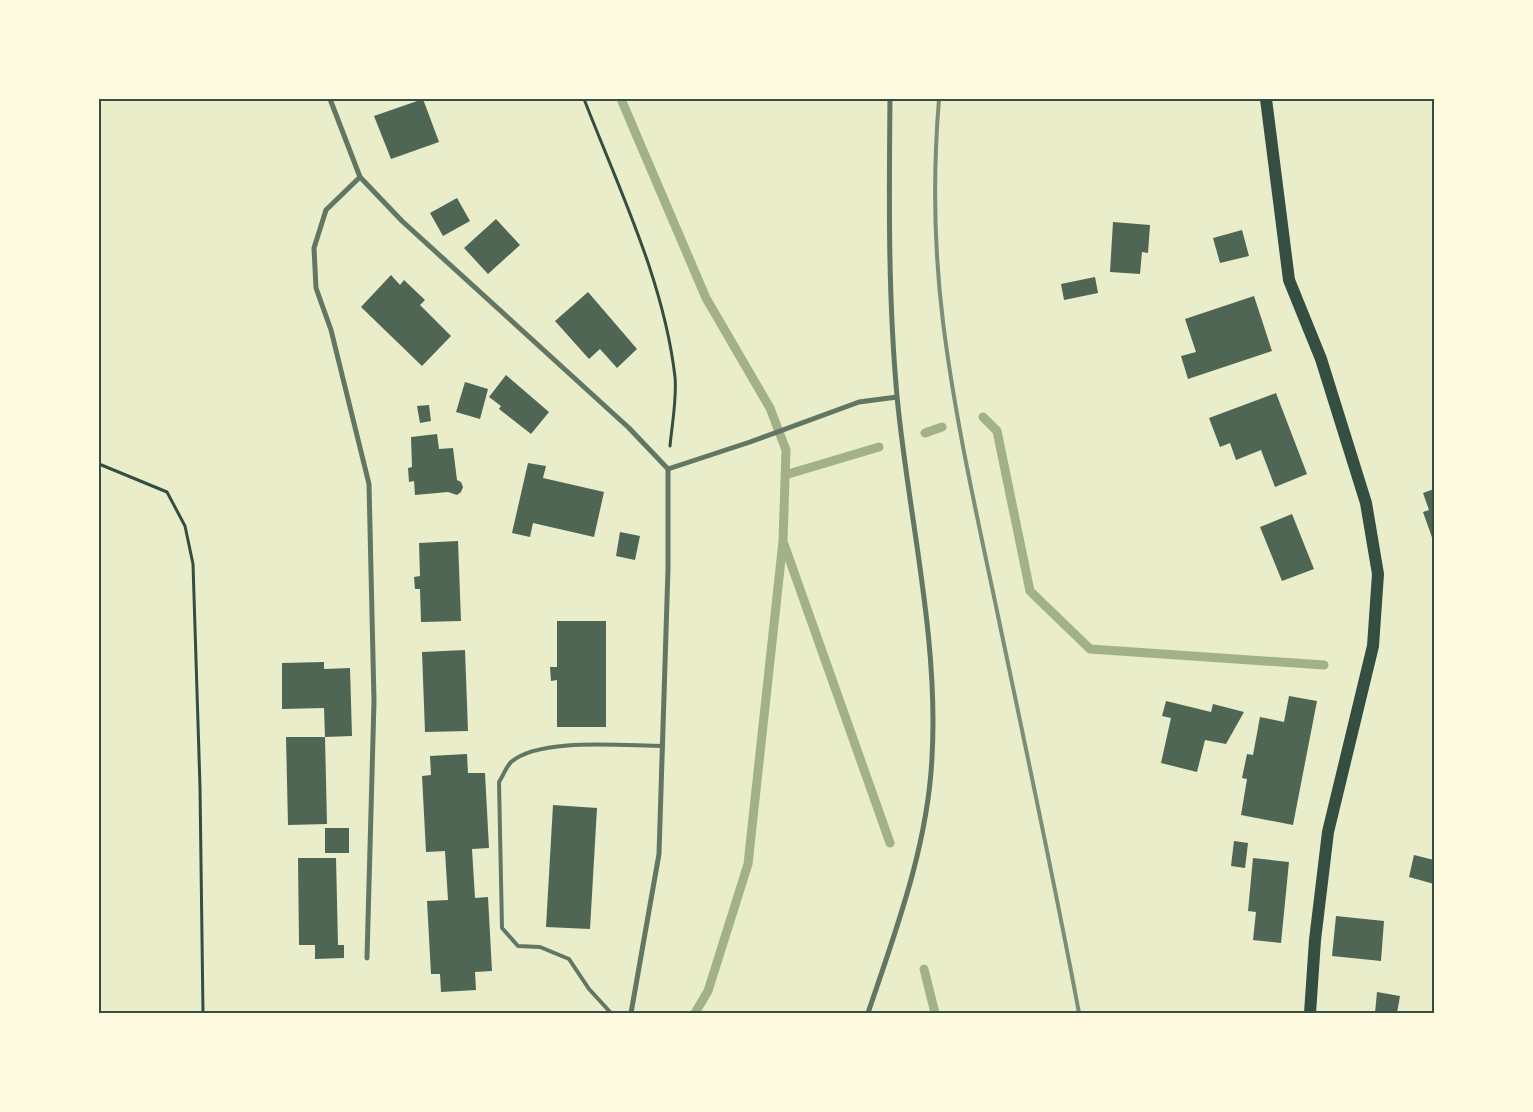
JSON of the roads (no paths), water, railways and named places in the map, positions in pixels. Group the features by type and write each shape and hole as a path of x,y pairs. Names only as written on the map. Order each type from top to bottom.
{"main road":[{"path":"1266,99 1289,280 1321,360 1366,503 1378,574 1374,646 1328,832 1315,940 1310,1013"}],"street":[{"path":"330,99 360,177 402,221 629,428 668,469 664,746 659,854 631,1013"},
{"path":"868,1013 916,862 926,818 932,758 933,712 923,596 897,397 889,257 890,99"},
{"path":"360,177 326,210 314,248 316,288 331,330 369,484 374,701 367,958"},
{"path":"668,469 750,442 859,402 897,397"}],"lane":[{"path":"611,1013 589,989 569,959 540,947 518,946 502,928 499,782 511,763 532,751 571,745 664,746"}],"waterway":[{"path":"621,99 706,298 770,408 786,450 783,541 748,864 708,991 695,1013"},
{"path":"983,417 997,431 1030,591 1090,649 1324,665"},
{"path":"925,433 942,427"},
{"path":"785,475 879,447"},
{"path":"784,544 890,843"},
{"path":"924,969 935,1013"}],"railway":[{"path":"939,99 935,182 936,239 940,294 948,358 967,467 1079,1013"}]}
